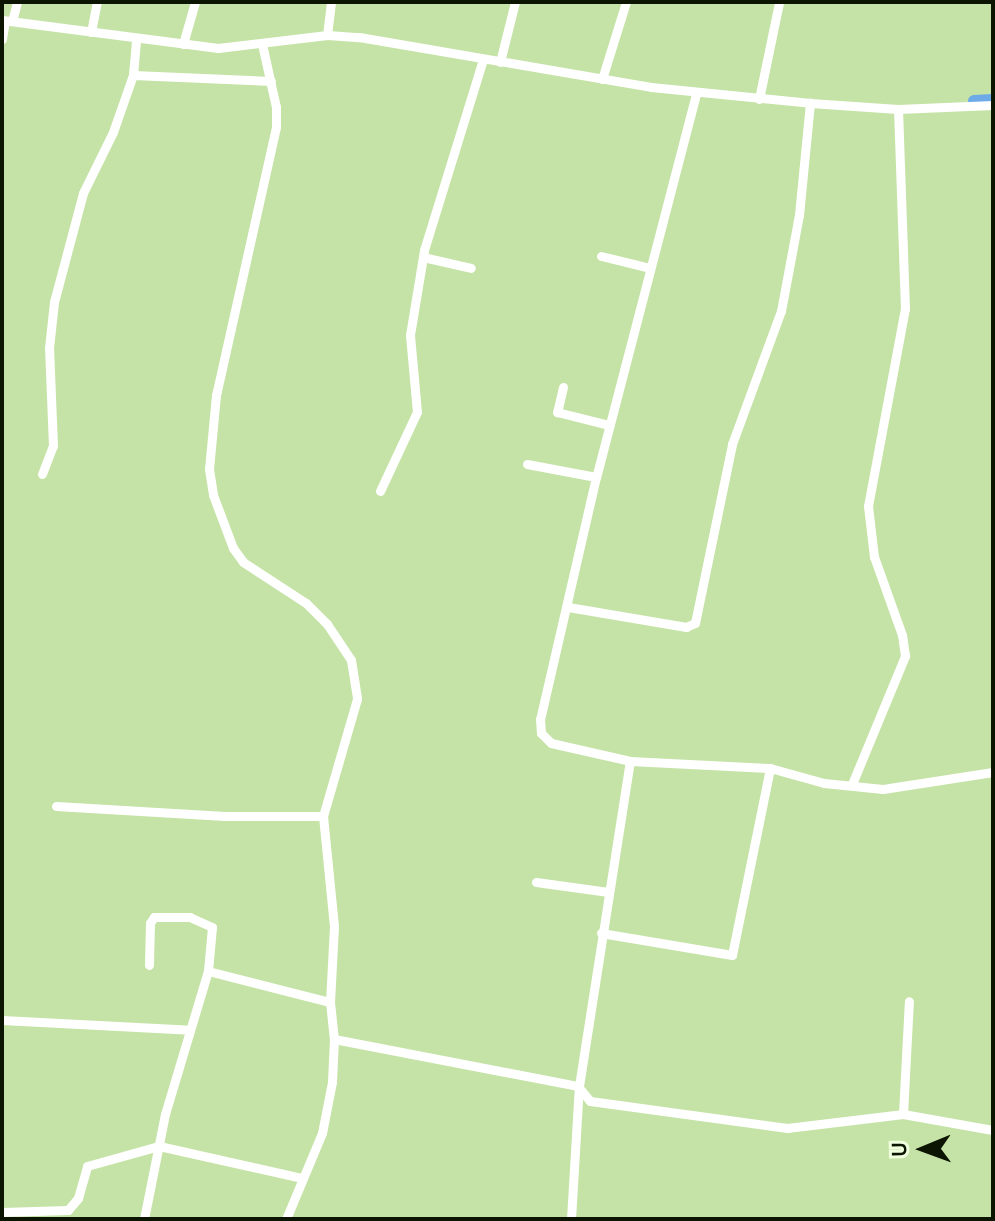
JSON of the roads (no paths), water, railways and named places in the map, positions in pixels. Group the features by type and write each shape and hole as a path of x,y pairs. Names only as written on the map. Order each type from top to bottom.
{"street":[{"path":"2,39 17,2"},
{"path":"91,32 97,2"},
{"path":"183,44 195,2"},
{"path":"327,35 331,2"},
{"path":"500,62 515,2"},
{"path":"602,79 626,2"},
{"path":"759,99 779,2"},
{"path":"7,21 218,48 264,49 327,35 359,37 696,94 898,109 993,105"},
{"path":"42,474 53,446 49,348 54,302 83,193 113,132 133,75 136,38"},
{"path":"264,49 276,127 216,395 209,469 223,525 243,562 306,603 327,624 351,660 357,699 323,816 334,926 330,1002 334,1039 332,1082 322,1133 286,1219"},
{"path":"380,491 417,412 410,335 423,257 483,59"},
{"path":"133,75 270,76"},
{"path":"696,94 596,477 540,719 541,733 551,743 630,761 770,768 824,783 883,789 993,772"},
{"path":"568,607 686,627 695,623 732,444 769,348 784,296 799,215 810,103"},
{"path":"852,784 905,656 902,635 874,557 868,506 905,309 898,109"},
{"path":"601,256 650,268"},
{"path":"423,257 471,268"},
{"path":"563,387 557,412 609,425"},
{"path":"527,464 596,477"},
{"path":"571,1219 579,1086 630,761"},
{"path":"601,933 732,955 770,768"},
{"path":"56,806 225,816 323,816"},
{"path":"536,882 608,892"},
{"path":"144,1219 159,1146 208,971 212,927 190,917 160,916 152,920 149,965"},
{"path":"208,971 330,1002"},
{"path":"903,1114 909,1001"},
{"path":"2,1020 190,1030"},
{"path":"334,1039 579,1086"},
{"path":"579,1086 584,1097 590,1101 787,1128 903,1114 993,1130"},
{"path":"2,1212 68,1210 78,1198 87,1166 159,1146 302,1178"}],"waterway":[{"path":"974,101 993,100"}]}
